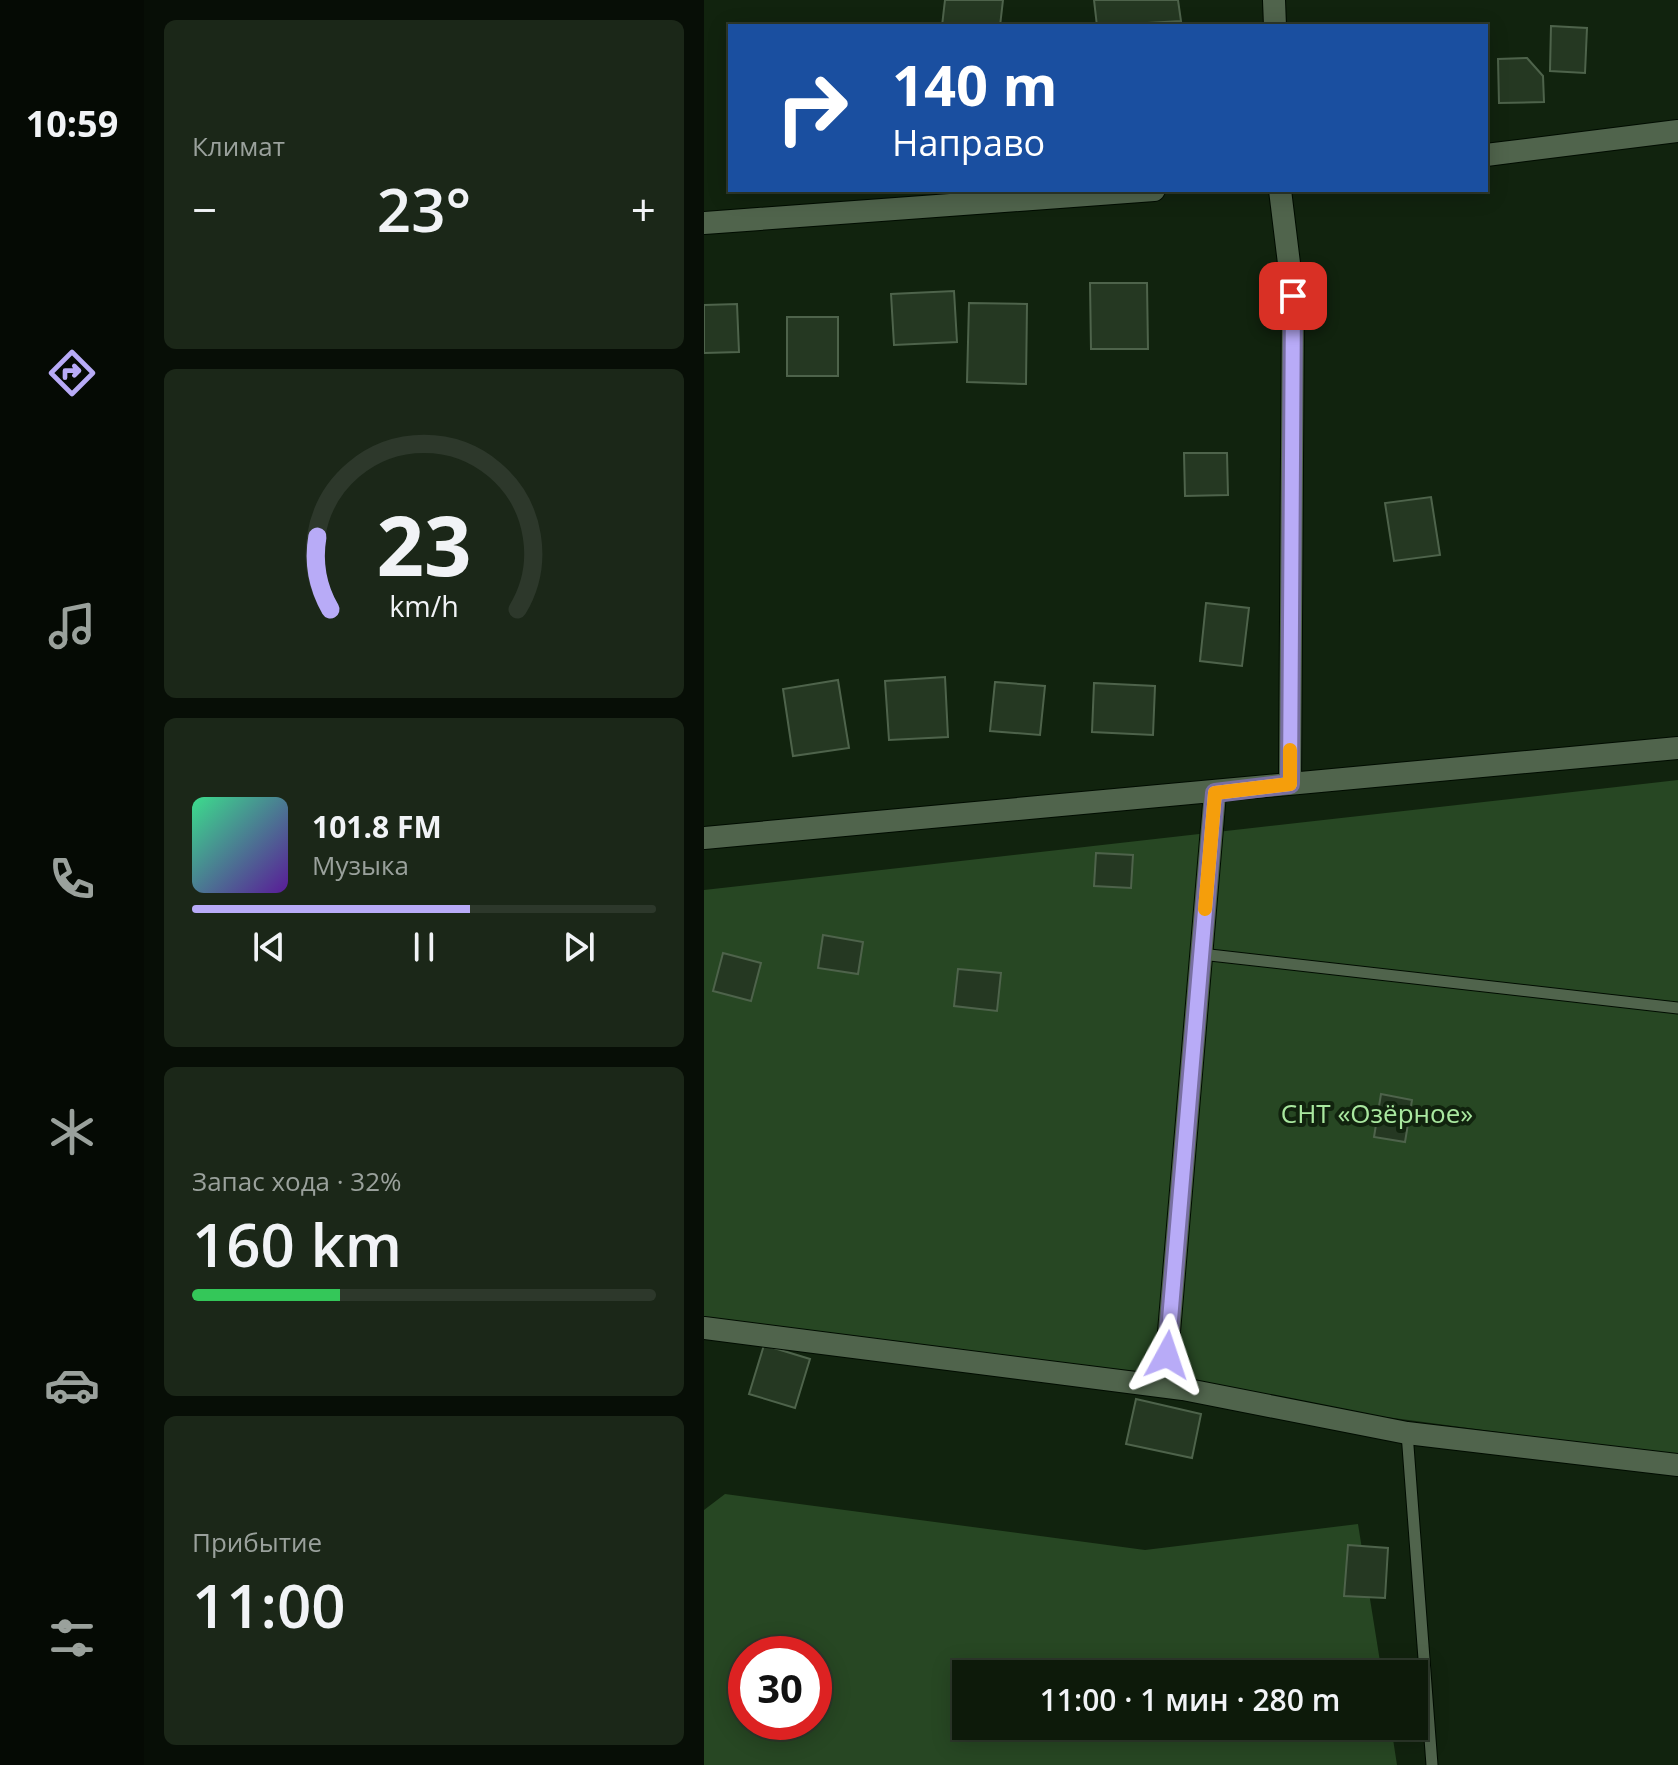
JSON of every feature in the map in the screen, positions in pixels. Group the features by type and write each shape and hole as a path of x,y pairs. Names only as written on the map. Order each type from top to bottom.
{"street":[{"path":"1274,0 1275,24"},
{"path":"1488,155 1678,131"},
{"path":"704,223 1127,192"},
{"path":"1280,192 1293,296 1290,784"},
{"path":"704,838 1678,748"},
{"path":"1183,1389 1167,1355 1215,793"},
{"path":"704,1328 1183,1389 1407,1433 1678,1465"}],"lane":[{"path":"1201,954 1678,1008"},
{"path":"1407,1433 1432,1765"}],"green space":[{"name":"СНТ «Озёрное»","path":"1678,780 1678,1456 704,1326 704,890"},
{"path":"725,1494 1145,1550 1358,1524 1380,1660 952,1660 952,1740 1393,1740 1397,1765 704,1765 704,1510"}],"building":[{"path":"945,0 1003,0 1000,24 942,24"},
{"path":"1094,0 1178,0 1181,21 1097,24"},
{"path":"1551,26 1587,28 1585,73 1550,71"},
{"path":"1527,58 1543,76 1544,102 1499,103 1498,59"},
{"path":"1090,283 1147,283 1148,349 1091,349"},
{"path":"954,291 957,342 894,345 891,294"},
{"path":"969,303 1027,304 1026,384 967,382"},
{"path":"737,304 739,352 704,353 704,305"},
{"path":"787,317 838,317 838,376 787,376"},
{"path":"1184,453 1227,453 1228,495 1185,496"},
{"path":"1431,497 1440,555 1394,561 1385,503"},
{"path":"1206,603 1249,608 1242,666 1200,661"},
{"path":"945,677 948,737 889,740 885,681"},
{"path":"838,680 849,748 793,756 783,689"},
{"path":"995,682 1045,686 1040,735 990,731"},
{"path":"1094,683 1155,686 1153,735 1092,732"},
{"path":"1096,853 1133,855 1131,888 1094,886"},
{"path":"823,935 863,942 858,974 818,968"},
{"path":"723,953 761,963 751,1001 713,991"},
{"path":"958,969 1001,973 997,1011 954,1006"},
{"path":"1381,1094 1412,1100 1405,1142 1374,1137"},
{"path":"764,1345 810,1359 795,1408 749,1394"},
{"path":"1136,1399 1201,1414 1192,1458 1126,1444"},
{"path":"1348,1545 1388,1548 1385,1598 1344,1596"}],"slow traffic":[{"path":"1205,909 1215,793 1290,784 1290,750"}],"route":[{"path":"1167,1355 1215,793 1290,784 1293,296"}]}
